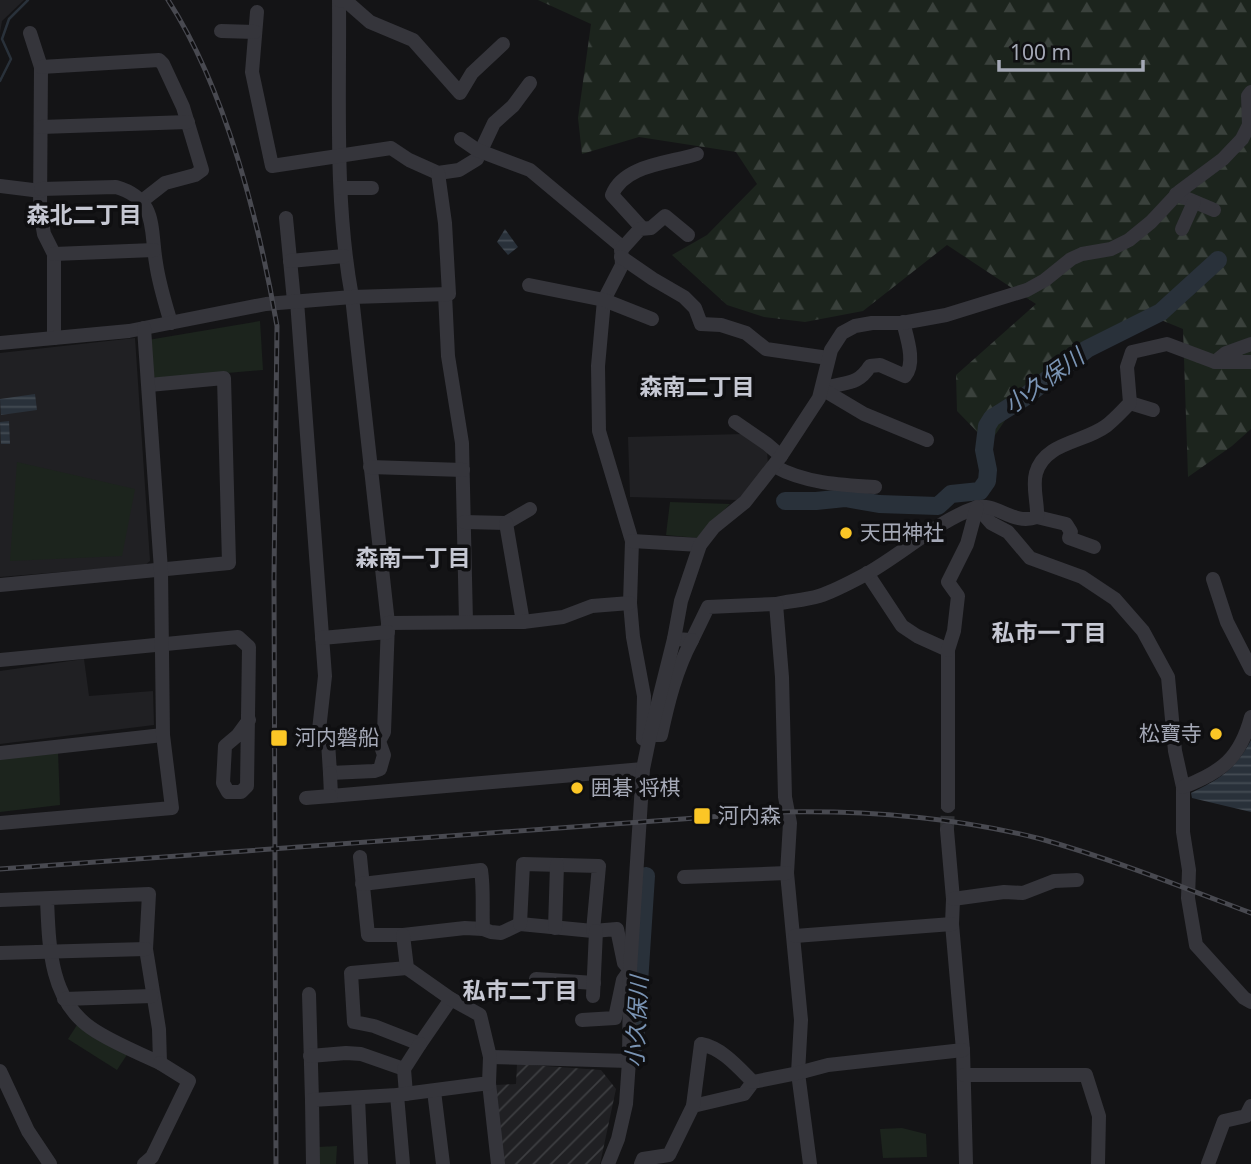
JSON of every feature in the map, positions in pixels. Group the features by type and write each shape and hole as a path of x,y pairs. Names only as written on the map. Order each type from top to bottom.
{"street":[{"path":"330,773 380,769 384,755 379,741 384,732 388,627 352,297 344,256 339,0 346,0 370,23 413,40 460,93 472,74 503,44"},
{"path":"257,12 252,72 272,166 391,148 409,160 438,173 459,170 477,159 494,123 513,106 530,83"},
{"path":"221,31 255,32"},
{"path":"30,33 41,67 40,211 44,234 54,254 54,338"},
{"path":"41,67 159,60 163,64 188,122 202,170 200,173 164,183 142,201"},
{"path":"608,1164 618,1139 626,1104 630,970 643,769 681,601 700,545 714,527 745,502 777,461 819,398 828,358 842,333 856,326 872,323 904,323 946,314 1027,290 1045,280 1071,259 1082,254 1111,249 1129,240 1152,222 1176,194 1223,159 1242,139 1249,125 1248,96 1251,92"},
{"path":"41,127 188,122"},
{"path":"461,139 481,151 530,170 621,246 622,265 604,300 598,366 599,431 632,541 630,603 644,696 642,746 646,753"},
{"path":"688,235 665,216 650,228 642,228 612,195 628,178 646,166 697,154"},
{"path":"438,173 445,223 449,294 446,294 447,346 462,443 466,622"},
{"path":"0,186 41,190 116,187 142,201 151,222 161,291 171,323"},
{"path":"341,188 372,188"},
{"path":"1176,194 1214,211"},
{"path":"1182,229 1194,202"},
{"path":"286,218 325,676 319,730 328,742 331,796"},
{"path":"621,253 642,228"},
{"path":"54,254 154,250"},
{"path":"621,253 653,279 684,297 695,308 701,324 721,325 746,333 766,349 828,358"},
{"path":"290,261 344,256"},
{"path":"529,285 604,300 652,319"},
{"path":"0,343 144,328 266,304 352,297 446,294"},
{"path":"822,389 835,384 856,382 863,378 870,366 880,365 905,376 909,372 910,347 904,323"},
{"path":"0,823 172,808 158,708 161,570 144,328"},
{"path":"1037,517 1035,480 1044,457 1059,445 1073,442 1107,425 1129,403 1127,367 1132,352 1167,344 1215,362 1251,362"},
{"path":"1215,362 1226,353 1251,344"},
{"path":"0,585 229,563 224,378 149,385"},
{"path":"822,389 864,414 927,440"},
{"path":"1129,403 1153,410"},
{"path":"735,422 767,444 790,475 833,484 875,487"},
{"path":"370,467 463,470"},
{"path":"948,806 948,650 954,631 958,596 948,582 967,544 977,507"},
{"path":"977,507 990,523 1008,532 1030,558 1082,577 1115,599 1143,631 1168,677 1175,751 1184,787 1183,832 1189,870 1188,898 1196,945 1244,998 1251,1002"},
{"path":"650,735 661,736 670,695 682,660 708,607 776,604 819,596 867,573 977,507 992,508 1012,518 1027,520 1037,517 1066,524 1071,532 1069,538 1094,547"},
{"path":"464,522 506,523 530,509"},
{"path":"506,523 523,622"},
{"path":"632,541 700,545"},
{"path":"867,573 902,626 948,650"},
{"path":"1213,579 1227,622 1251,669"},
{"path":"322,638 388,627 466,622 523,622 562,617 592,606 630,603"},
{"path":"776,604 782,677 785,797 790,823 787,873 801,1020 798,1073 810,1164"},
{"path":"0,660 238,637 249,647 249,720"},
{"path":"674,639 692,640"},
{"path":"1184,787 1202,780 1230,761 1245,738 1251,717"},
{"path":"0,753 163,735"},
{"path":"328,742 354,739 379,741"},
{"path":"306,798 643,769"},
{"path":"947,830 963,1049 966,1164"},
{"path":"360,858 368,935 483,929 501,933 520,924 594,931 617,929 624,963 630,970"},
{"path":"520,924 523,864 599,866 591,1006"},
{"path":"555,928 558,865"},
{"path":"362,884 481,870 484,889 481,904 483,929"},
{"path":"684,877 787,873"},
{"path":"953,899 1004,892 1023,893 1054,881 1077,880"},
{"path":"0,900 149,894 146,949 159,1029 160,1063"},
{"path":"47,898 49,951 64,999 75,1014 92,1029 160,1063 189,1081 152,1157 144,1164"},
{"path":"795,936 952,924"},
{"path":"403,935 408,968"},
{"path":"0,953 146,949"},
{"path":"420,1044 374,1026 354,1022 351,973 408,968 451,999 480,1015 491,1057 489,1083 498,1164"},
{"path":"536,979 615,1018 623,980 630,970"},
{"path":"309,995 313,1164"},
{"path":"64,999 152,996"},
{"path":"403,1164 401,1095 404,1069 451,999"},
{"path":"641,1164 643,1159 668,1155 693,1106 701,1044 710,1046 731,1060 753,1082"},
{"path":"693,1106 744,1094 753,1082 828,1065 963,1049"},
{"path":"310,1056 361,1054 404,1069"},
{"path":"491,1057 629,1061"},
{"path":"0,1072 28,1131 50,1164"},
{"path":"964,1075 1086,1075 1099,1116 1098,1164"},
{"path":"312,1100 401,1095 489,1083"},
{"path":"434,1091 443,1164"},
{"path":"359,1098 361,1164"},
{"path":"1208,1164 1224,1121 1246,1116 1251,1106"}],"shaded area":[{"path":"0,0 24,0 2,21 0,33"},
{"path":"505,229 518,247 508,255 497,242"},
{"path":"135,338 150,561 145,565 0,577 0,353"},
{"path":"35,394 37,410 1,415 0,399"},
{"path":"9,421 10,444 1,444 0,422"},
{"path":"743,434 767,451 768,465 738,500 630,497 628,437"},
{"path":"84,659 89,696 153,691 154,725 0,744 0,671"},
{"path":"1251,740 1251,812 1192,798 1191,793 1219,778 1233,766"},
{"path":"517,1064 601,1070 616,1089 600,1164 503,1164 496,1085 516,1084"}],"green space":[{"path":"538,0 1251,0 1251,429 1188,477 1183,329 1144,313 1049,388 1008,416 989,444 957,411 956,375 1036,304 947,245 863,311 805,322 764,317 727,305 672,255 707,235 757,184 736,152 639,137 582,154 578,118 591,24"},
{"path":"260,321 263,370 158,379 151,375 148,340"},
{"path":"17,462 135,489 122,556 10,561"},
{"path":"670,502 730,504 697,538 666,535"},
{"path":"58,751 60,805 0,812 0,757"},
{"path":"77,1025 128,1053 117,1070 68,1039"},
{"path":"902,1128 926,1134 927,1157 883,1158 880,1129"},
{"path":"337,1146 336,1164 318,1164 318,1147"}],"waterway":[{"path":"0,81 11,59 2,39 9,19 28,0"},
{"name":"小久保川","path":"785,501 845,498 879,504 938,506 951,494 980,491 987,481 984,450 987,426 992,418 1022,399 1087,349 1161,312 1218,260"},
{"name":"小久保川","path":"635,1045 646,876"}],"tunnel":[{"path":"947,830 948,806"}],"railway":[{"path":"168,0 207,74 238,158 261,244 277,326 274,578 276,1164"},
{"path":"0,869 777,812 843,812 910,816 1009,831 1120,864 1251,913"}],"place":[{"name":"天田神社","path":"846,533"},
{"name":"松寶寺","path":"1216,734"},
{"name":"河内磐船","path":"279,738"},
{"name":"囲碁 将棋","path":"577,788"},
{"name":"河内森","path":"702,816"}],"district":[{"name":"森北二丁目","path":"84,215"},
{"name":"森南二丁目","path":"697,387"},
{"name":"森南一丁目","path":"413,558"},
{"name":"私市一丁目","path":"1049,633"},
{"name":"私市二丁目","path":"520,991"}]}
